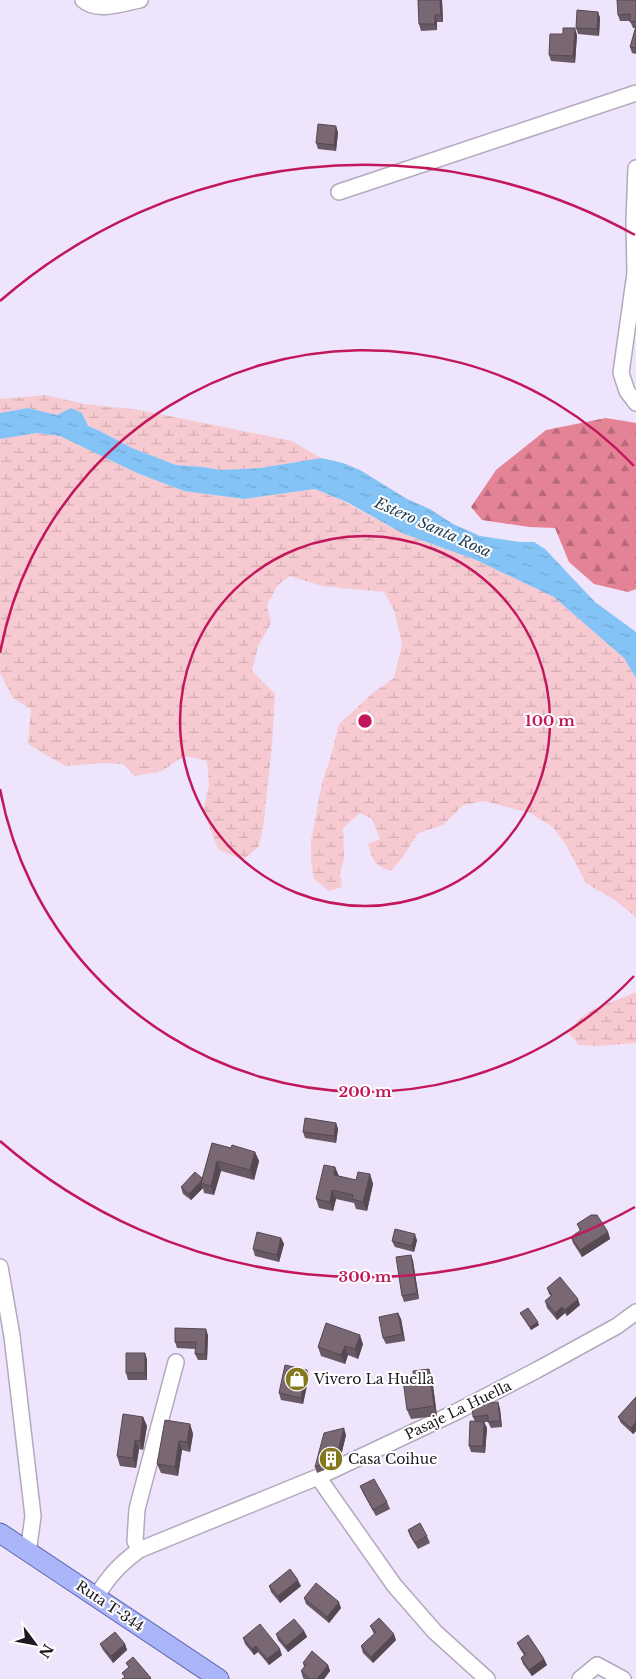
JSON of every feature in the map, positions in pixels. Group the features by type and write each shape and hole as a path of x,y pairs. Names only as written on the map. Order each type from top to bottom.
{"main road":[{"name":"Ruta T-344","path":"0,1533 219,1679"}],"street":[{"path":"83,0 100,6 140,0"},
{"path":"339,192 636,94"},
{"path":"636,168 635,273 621,373 627,391 636,403"},
{"path":"0,1267 12,1336 33,1516 28,1553"},
{"name":"Pasaje La Huella","path":"96,1597 109,1576 139,1550 318,1477 456,1412 617,1326 636,1312"},
{"path":"139,1550 135,1541 137,1509 176,1362"},
{"path":"318,1477 394,1586 435,1632 487,1679"},
{"path":"580,1679 597,1665 623,1679"}],"green space":[{"path":"46,395 84,404 140,410 292,441 321,458 260,468 220,470 176,465 132,448 88,426 82,413 57,415 28,408 0,413 0,399"},
{"path":"606,418 636,423 636,589 628,592 594,584 569,562 555,528 529,527 482,520 471,507 496,470 546,430"},
{"path":"37,433 60,436 137,473 184,491 244,499 315,489 343,501 402,533 476,560 554,597 624,658 636,678 636,917 615,900 586,883 566,845 553,827 530,813 485,801 463,805 443,825 418,833 391,871 375,862 368,844 380,839 372,819 360,813 343,828 344,859 340,873 342,887 329,891 314,879 311,861 311,841 322,783 339,724 374,692 394,678 402,644 394,610 384,592 322,586 290,576 278,585 267,605 271,623 258,646 252,671 275,694 272,745 263,828 259,846 243,860 218,849 203,810 209,786 207,761 184,756 162,771 135,776 123,764 101,763 65,766 28,744 31,709 13,698 0,673 0,439"},
{"path":"636,992 636,1043 599,1046 579,1045 568,1032 583,1016 591,1011"}],"water":[{"name":"Estero Santa Rosa","path":"28,408 57,415 71,408 82,413 88,426 132,448 176,465 220,470 260,468 321,458 343,463 360,470 453,524 480,536 520,542 534,542 545,549 595,602 636,632 636,678 624,658 554,597 476,560 402,533 347,502 315,489 244,499 184,491 137,473 60,436 37,433 0,439 0,413"}],"building":[{"path":"418,0 440,0 441,15 435,15 435,24 419,24"},
{"path":"617,0 636,0 636,21 630,22 630,14 618,15"},
{"path":"577,10 598,12 597,29 576,28"},
{"path":"636,26 636,48 630,47"},
{"path":"563,28 575,28 573,56 549,55 550,34 563,34"},
{"path":"318,124 336,126 334,145 316,143"},
{"path":"305,1118 336,1123 334,1136 303,1132"},
{"path":"212,1143 231,1148 232,1145 255,1152 250,1170 217,1161 211,1186 201,1183"},
{"path":"324,1165 335,1167 334,1175 356,1180 358,1172 370,1174 363,1202 352,1199 353,1195 332,1190 330,1202 316,1199"},
{"path":"195,1172 203,1179 189,1194 181,1187"},
{"path":"591,1215 597,1215 608,1232 580,1250 571,1237 581,1230 577,1224"},
{"path":"395,1229 415,1234 412,1246 392,1241"},
{"path":"257,1232 281,1238 277,1255 253,1249"},
{"path":"411,1255 417,1293 402,1296 396,1257"},
{"path":"560,1277 578,1299 565,1310 562,1307 555,1313 545,1301 552,1295 547,1288"},
{"path":"528,1308 538,1322 530,1327 520,1313"},
{"path":"398,1313 402,1334 383,1338 379,1317"},
{"path":"326,1323 360,1335 355,1349 345,1346 341,1355 318,1347"},
{"path":"175,1328 206,1329 205,1354 195,1354 196,1342 175,1342"},
{"path":"126,1353 145,1353 145,1373 126,1373"},
{"path":"285,1365 307,1370 301,1398 279,1393"},
{"path":"429,1369 434,1406 407,1410 403,1380 414,1379 413,1371"},
{"path":"636,1397 636,1422 631,1428 618,1417"},
{"path":"498,1402 500,1421 488,1422 488,1415 473,1417 472,1405"},
{"path":"123,1414 143,1417 140,1441 135,1440 133,1458 117,1456"},
{"path":"165,1420 190,1424 187,1442 179,1441 175,1467 157,1464"},
{"path":"470,1421 484,1422 483,1446 469,1446"},
{"path":"344,1428 336,1458 315,1467 324,1433"},
{"path":"374,1479 387,1502 373,1510 360,1486"},
{"path":"420,1523 427,1536 415,1543 408,1530"},
{"path":"290,1569 298,1580 278,1596 269,1586"},
{"path":"316,1583 339,1602 327,1617 304,1598"},
{"path":"379,1618 394,1634 371,1657 361,1646 376,1632 370,1626"},
{"path":"294,1619 304,1631 286,1646 276,1634"},
{"path":"260,1624 280,1649 267,1659 256,1646 252,1649 243,1638"},
{"path":"115,1632 125,1644 111,1656 100,1644"},
{"path":"528,1635 544,1659 529,1670 521,1658 526,1654 517,1643"},
{"path":"312,1651 328,1665 317,1679 310,1679 301,1671 306,1665 303,1663"},
{"path":"133,1657 151,1678 122,1679 125,1677 122,1673 129,1667 126,1663"}],"place":[{"name":"Vivero La Huella","path":"297,1379"},
{"name":"Casa Coihue","path":"331,1459"}]}
